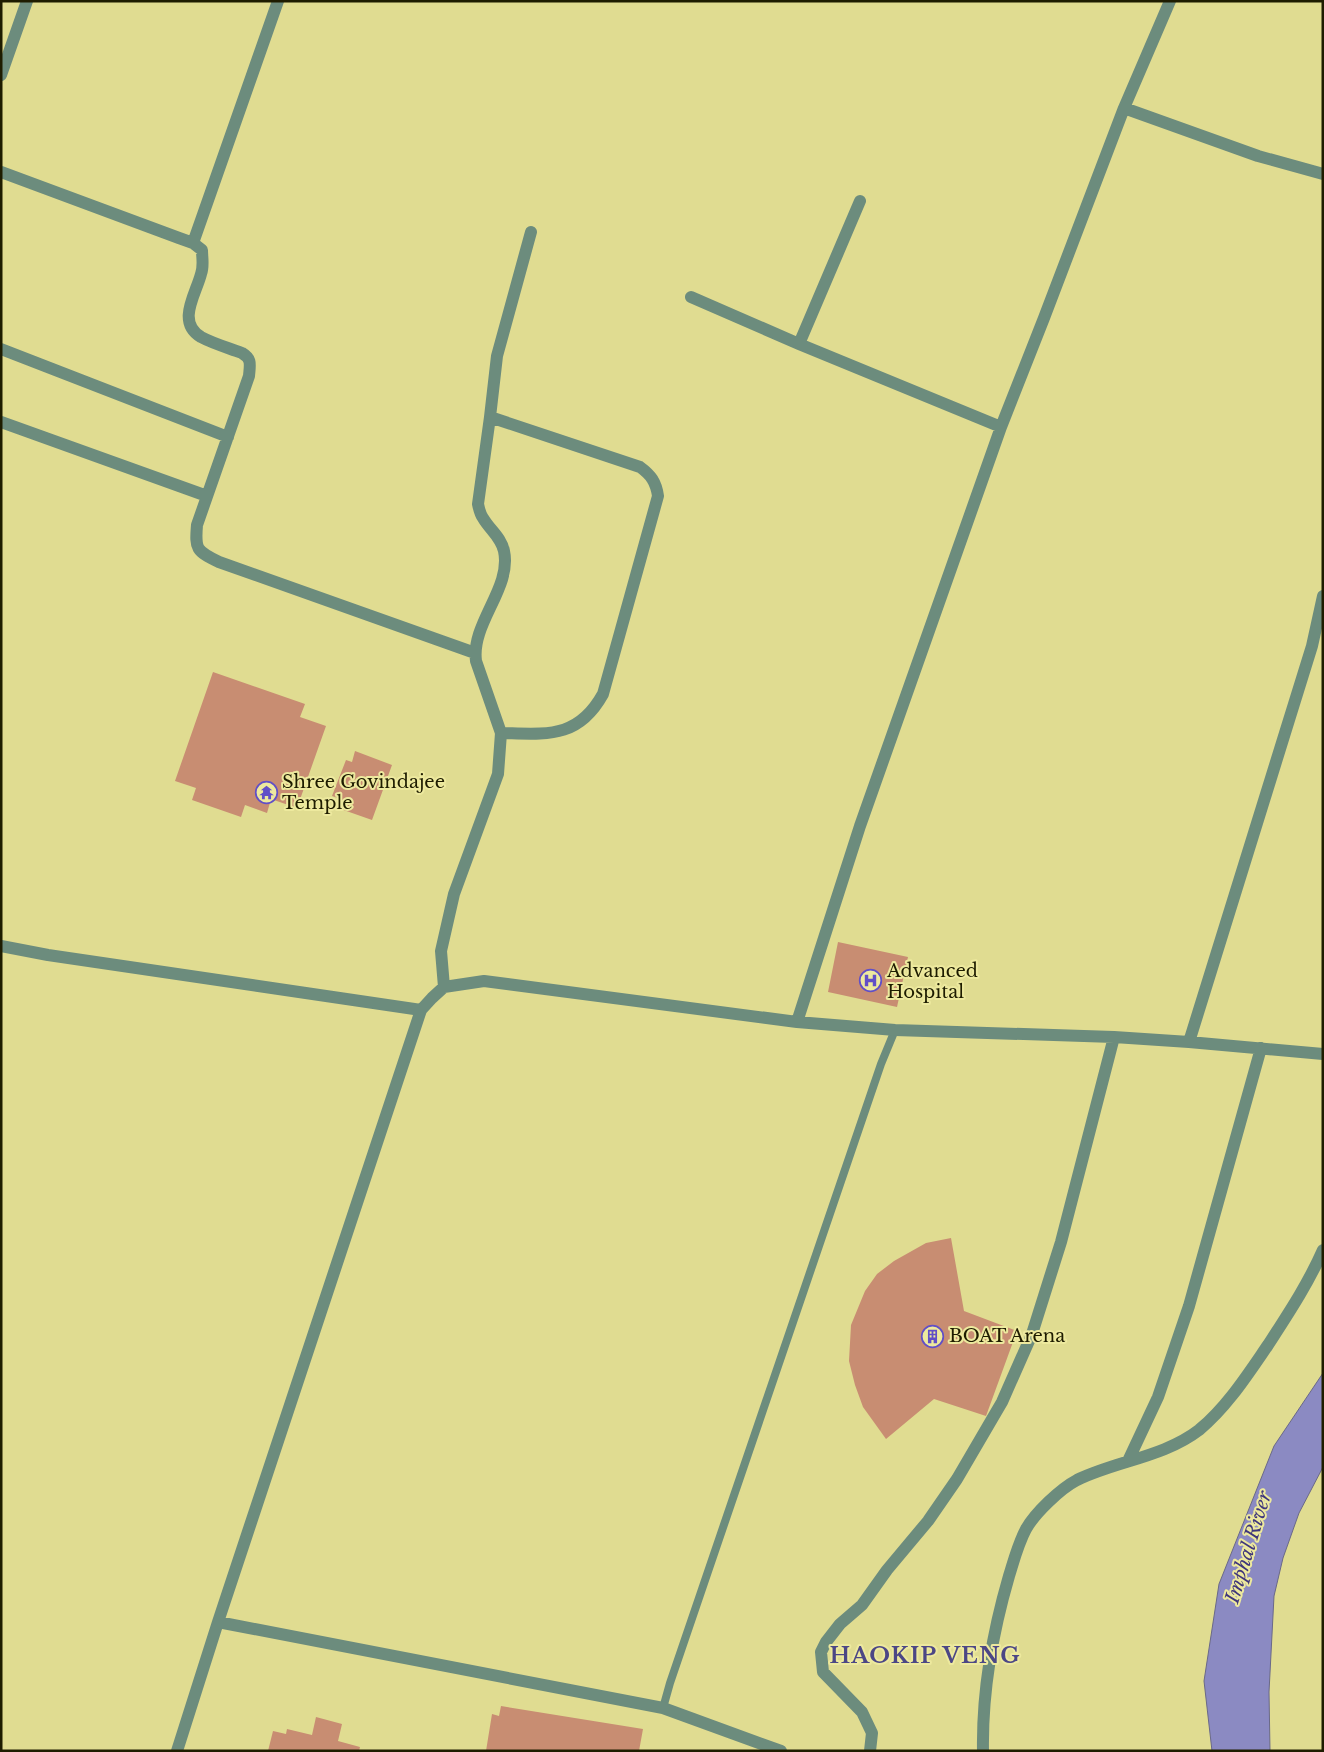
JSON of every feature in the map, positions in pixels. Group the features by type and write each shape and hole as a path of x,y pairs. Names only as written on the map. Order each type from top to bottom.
{"street":[{"path":"1,76 27,1"},
{"path":"193,243 278,1"},
{"path":"797,1022 860,826 1001,427 1124,108 1170,1"},
{"path":"1124,108 1258,156 1323,174"},
{"path":"1,172 193,243 202,250 202,272 189,308 188,318 190,326 202,337 242,352 251,361 249,376 197,524 196,545 204,556 475,653"},
{"path":"799,344 860,201"},
{"path":"444,987 442,951 454,894 498,774 501,734 476,662 475,653 477,640 503,575 505,563 504,550 499,538 482,517 478,504 497,356 531,232"},
{"path":"691,297 799,344 1001,427"},
{"path":"1,349 228,437"},
{"path":"490,417 640,467 649,473 656,484 658,496 603,694 595,709 584,720 571,727 549,734 501,734"},
{"path":"1,422 207,496"},
{"path":"1189,1042 1312,646 1323,596"},
{"path":"1,946 48,955 422,1010"},
{"path":"177,1751 218,1622 422,1010 444,987 484,981 797,1022 895,1030 1114,1037 1323,1054"},
{"path":"870,1751 872,1733 862,1712 823,1672 821,1652 840,1624 862,1605 887,1570 928,1521 957,1479 1002,1402 1032,1334 1061,1242 1114,1037"},
{"path":"1128,1462 1158,1397 1189,1306 1261,1048"},
{"path":"983,1751 990,1661 999,1610 1018,1546 1026,1528 1042,1509 1075,1481 1176,1444 1199,1430 1244,1381 1291,1310 1323,1250"},
{"path":"218,1622 663,1708 781,1751"}],"lane":[{"path":"663,1708 875,1082 895,1030"}],"water":[{"name":"Imphal River","path":"1323,1373 1323,1467 1299,1513 1283,1558 1274,1596 1269,1692 1270,1751 1212,1751 1204,1681 1219,1584 1274,1446"}],"building":[{"path":"213,672 305,704 300,717 326,726 297,808 271,799 267,813 245,805 241,817 192,800 196,788 175,781"},
{"path":"355,751 392,765 372,820 335,807 338,798 332,796 346,760 352,762"},
{"path":"838,942 908,957 897,1007 828,992"},
{"name":"BOAT Arena","path":"951,1238 964,1311 1017,1331 986,1416 934,1399 886,1439 863,1407 855,1385 849,1361 851,1325 865,1291 877,1274 894,1261 926,1243"},
{"path":"501,1706 643,1729 639,1751 486,1751 492,1714 499,1716"},
{"path":"316,1717 342,1724 338,1741 360,1747 359,1751 268,1751 273,1731 286,1734 287,1729 312,1735"}],"place":[{"name":"Shree Govindajee Temple","path":"266,792"},
{"name":"Advanced Hospital","path":"871,981"},
{"name":"BOAT Arena","path":"933,1336"}],"district":[{"name":"HAOKIP VENG","path":"925,1655"}]}
